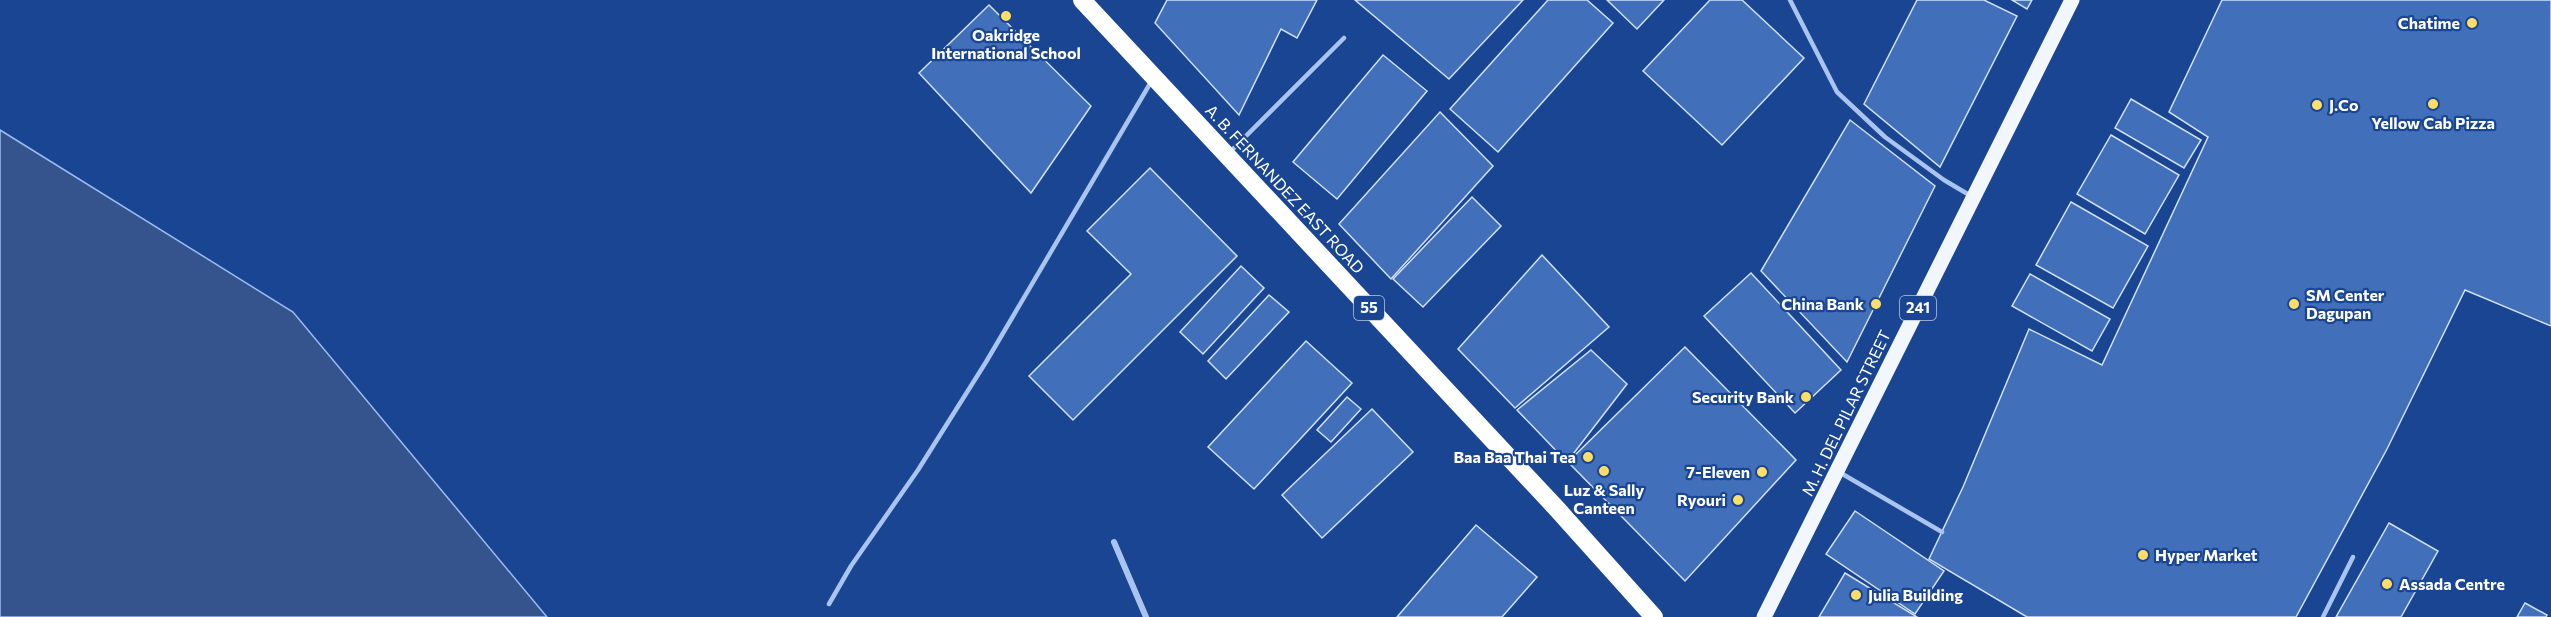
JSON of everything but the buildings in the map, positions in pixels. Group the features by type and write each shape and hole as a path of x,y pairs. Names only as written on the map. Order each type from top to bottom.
{"highway":[{"name":"A. B. FERNANDEZ EAST ROAD","path":"1082,0 1558,510 1654,617"}],"main road":[{"name":"M. H. DEL PILAR STREET","path":"1764,617 2072,0"}],"street":[{"path":"1114,542 1146,617"}],"lane":[{"path":"1790,0 1837,92 1885,137 1944,180 1973,197"},
{"path":"1226,156 1344,38"},
{"path":"829,604 986,362 1154,77"},
{"path":"1837,471 1942,532"},
{"path":"2322,617 2354,557"}],"water":[{"path":"0,130 293,312 547,617 0,617"}],"place":[{"name":"Oakridge International School","path":"1006,16"},
{"name":"Chatime","path":"2472,23"},
{"name":"Yellow Cab Pizza","path":"2433,104"},
{"name":"J.Co","path":"2317,105"},
{"name":"China Bank","path":"1876,304"},
{"name":"SM Center Dagupan","path":"2294,304"},
{"name":"Security Bank","path":"1806,397"},
{"name":"Baa Baa Thai Tea","path":"1588,457"},
{"name":"Luz & Sally Canteen","path":"1604,471"},
{"name":"7-Eleven","path":"1762,472"},
{"name":"Ryouri","path":"1738,500"},
{"name":"Hyper Market","path":"2143,555"},
{"name":"Assada Centre","path":"2387,584"},
{"name":"Julia Building","path":"1856,595"}]}
